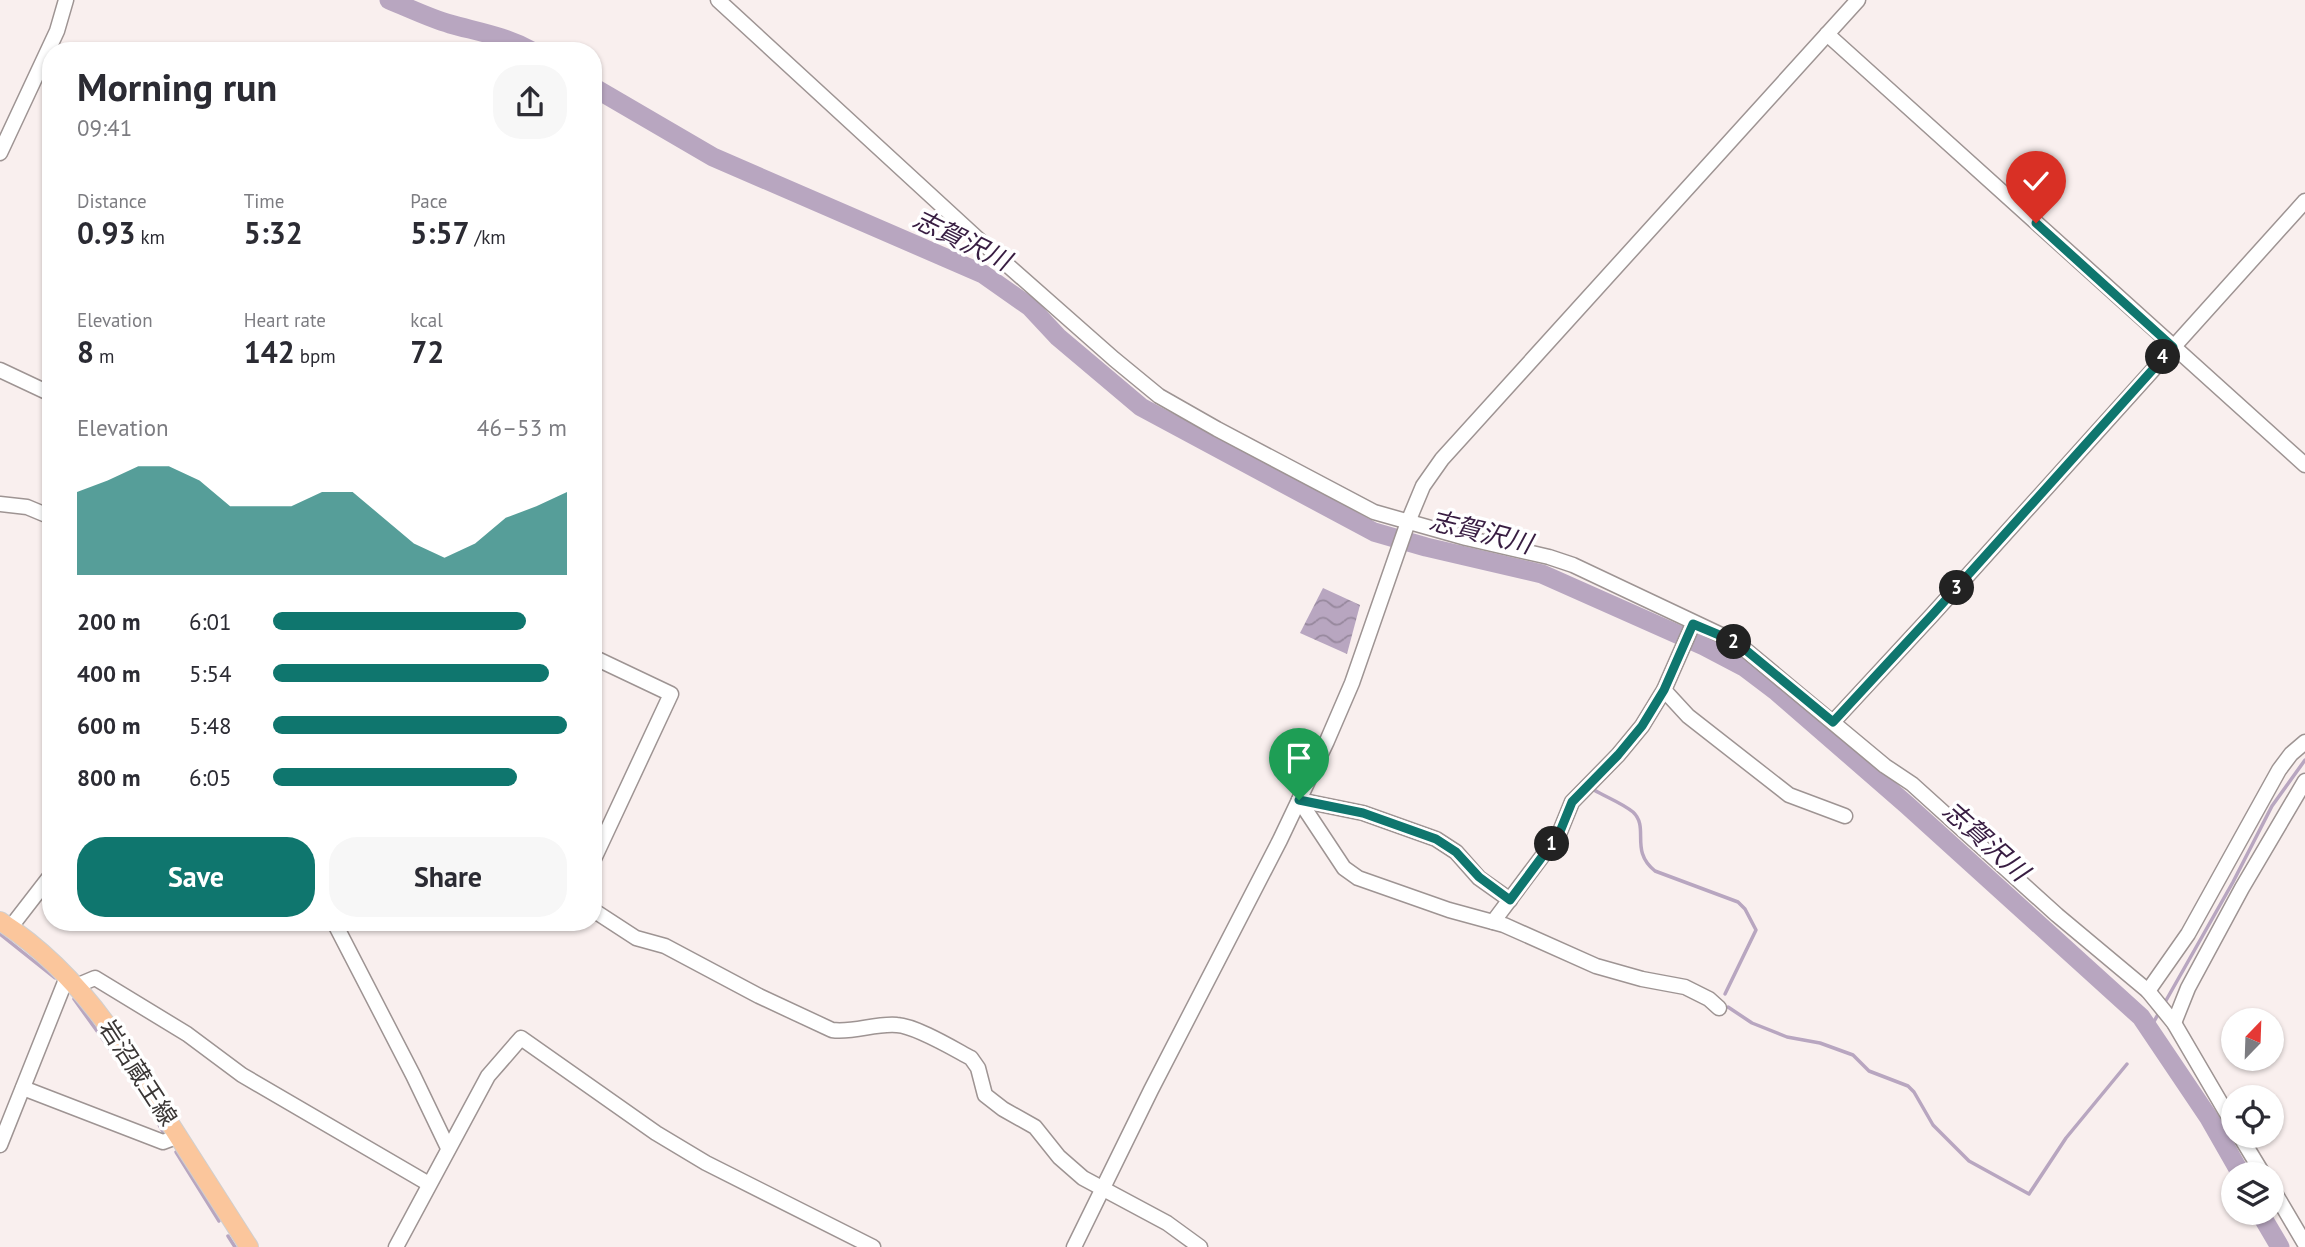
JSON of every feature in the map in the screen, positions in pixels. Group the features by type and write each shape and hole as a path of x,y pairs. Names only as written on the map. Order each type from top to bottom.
{"main road":[{"name":"岩沼蔵王線","path":"5,924 41,951 72,982 107,1025 249,1247"}],"street":[{"path":"52,42 66,0"},
{"path":"718,0 978,239 1159,396 1374,512 1407,524 1549,557 1593,573 1693,624 1736,642 1885,766 1912,784 2057,915 2150,993 2171,1020 2221,1104"},
{"path":"1074,1247 1299,800 1352,683 1407,524 1423,486 1442,459 1858,0"},
{"path":"1827,34 2305,465"},
{"path":"0,153 42,63"},
{"path":"1833,722 2305,201"},
{"path":"0,370 42,390"},
{"path":"0,504 9,503 42,514"},
{"path":"1493,922 1559,834 1572,802 1642,726 1664,690 1693,624"},
{"path":"602,661 671,695 602,842"},
{"path":"1664,690 1688,716 1789,795 1845,816"},
{"path":"2150,993 2188,934 2279,770 2305,741"},
{"path":"2171,1020 2305,781"},
{"path":"1299,800 1363,813 1436,839 1456,852 1479,877 1510,900"},
{"path":"1299,800 1344,868 1358,878 1437,906 1493,922 1596,966 1685,987 1720,1008"},
{"path":"5,924 42,885"},
{"path":"602,916 636,938 665,946 759,996 832,1030 844,1032 899,1025 971,1058 978,1068 985,1095 1003,1110 1035,1127 1059,1157 1083,1178 1167,1223 1200,1247"},
{"path":"339,931 414,1075 448,1147"},
{"path":"0,1145 72,982 95,978 187,1034 242,1075 429,1184"},
{"path":"397,1247 488,1076 521,1038 656,1133 706,1163 873,1247"},
{"path":"23,1088 163,1142 179,1136"},
{"path":"2284,1208 2305,1244"}],"water":[{"path":"1323,588 1360,605 1347,654 1300,633"}],"waterway":[{"name":"志賀沢川","path":"389,0 434,19 512,42"},
{"name":"志賀沢川","path":"602,92 713,157 983,274 1030,307 1058,337 1141,407 1374,532 1542,574 1704,646 1744,667 1777,692 1907,805 2141,1017 2209,1118 2234,1162"},
{"path":"2164,1004 2233,882 2272,806 2305,760"},
{"path":"1594,790 1629,809 1638,818 1643,855 1655,871 1738,902 1745,909 1756,930 1725,994"},
{"path":"0,934 55,978"},
{"path":"74,999 136,1085 165,1135"},
{"path":"1728,1007 1752,1023 1787,1037 1820,1043 1853,1055 1869,1071 1908,1086 1933,1125 1969,1161 2029,1194 2066,1138 2127,1064"},
{"path":"2149,1030 2160,1011"},
{"path":"176,1152 219,1221"},
{"name":"志賀沢川","path":"2267,1225 2280,1247"},
{"path":"228,1236 235,1247"}],"route":[{"path":"1299,800 1363,813 1443,842 1479,877 1510,900 1559,834 1572,802 1642,726 1664,690 1693,624 1736,642 1833,722 2173,347 2036,223"}]}
